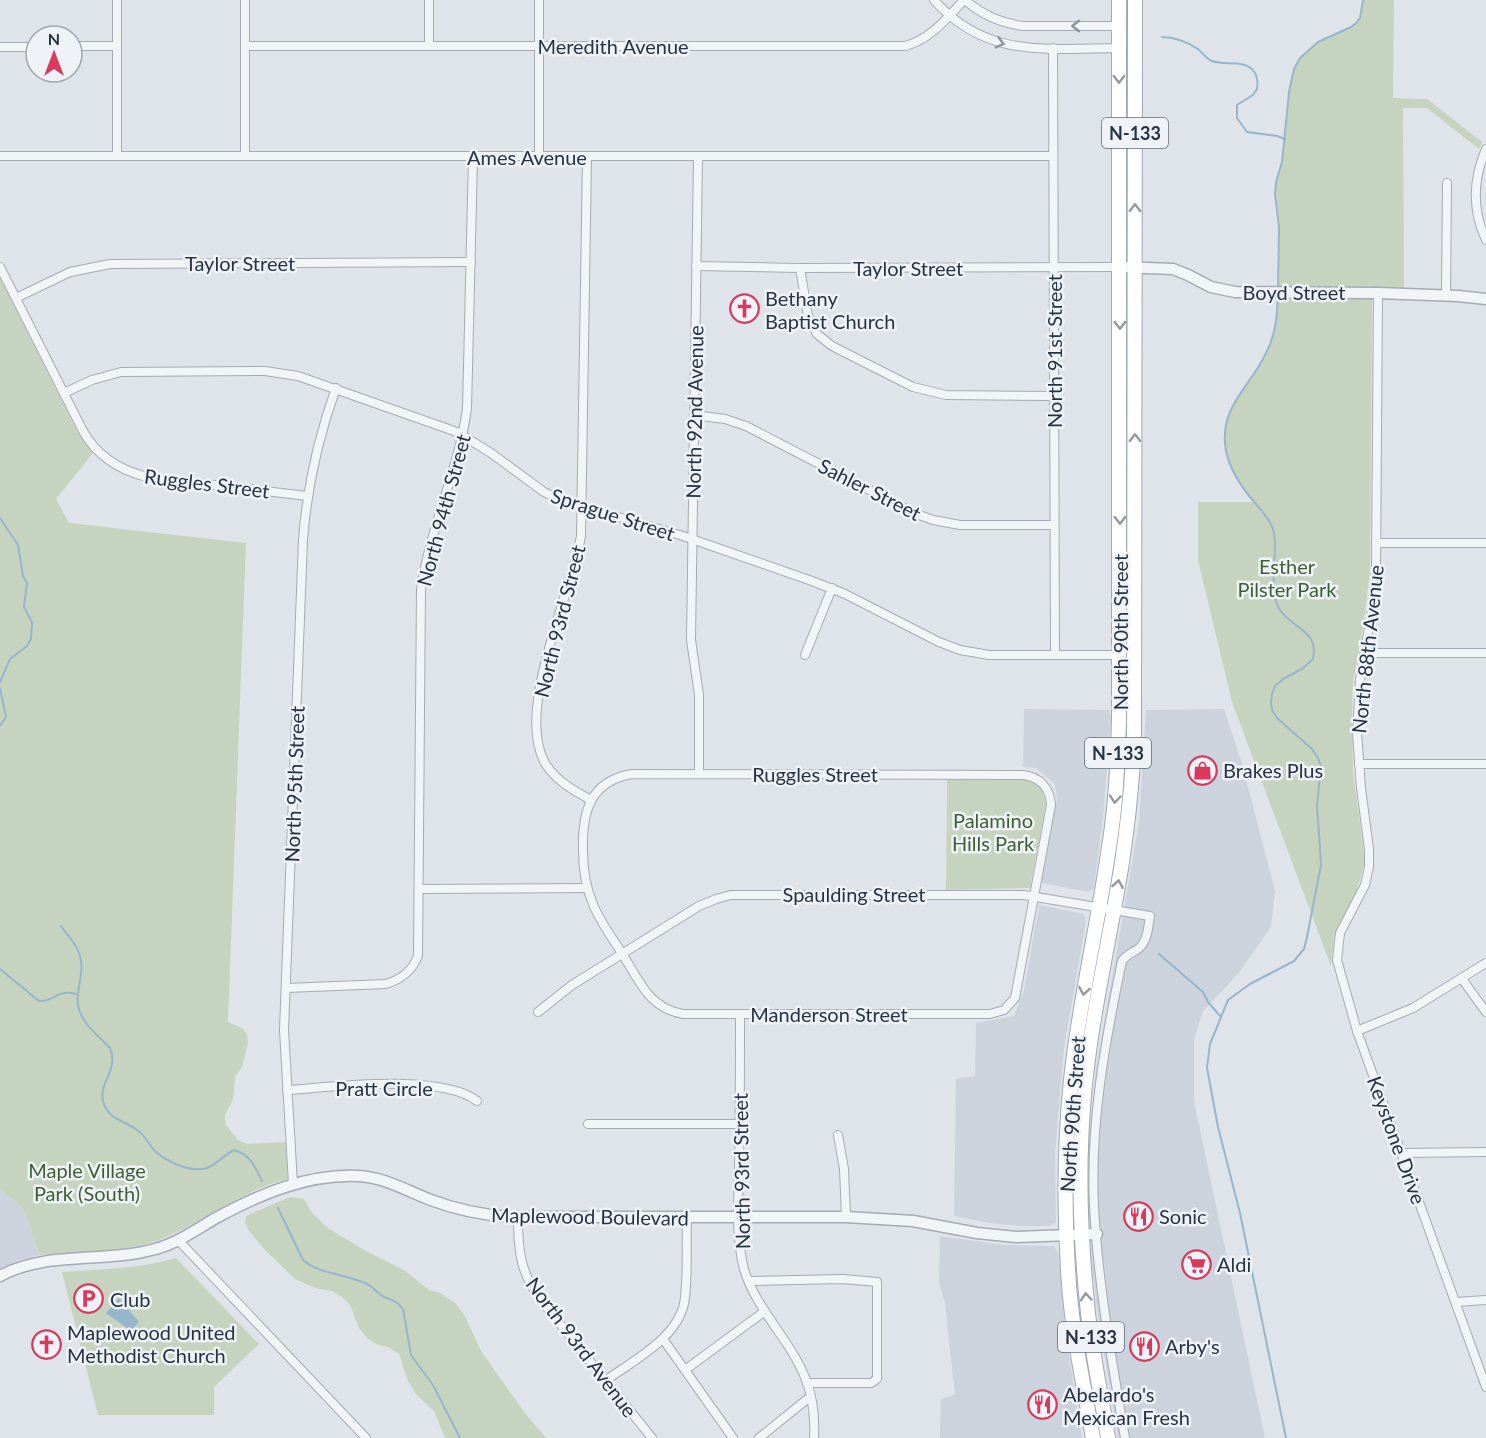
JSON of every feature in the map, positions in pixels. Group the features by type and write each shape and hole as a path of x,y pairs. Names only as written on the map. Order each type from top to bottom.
{"main road":[{"name":"North 90th Street","path":"1093,1438 1073,1321 1066,1235 1066,1137 1078,1024 1109,847 1117,782 1119,0"},
{"name":"North 90th Street","path":"1108,1438 1091,1339 1082,1234 1081,1149 1085,1092 1094,1022 1131,794 1134,735 1135,0"}],"street":[{"path":"117,0 117,154"},
{"path":"245,0 245,156"},
{"path":"429,0 429,45"},
{"path":"538,156 539,0"},
{"path":"934,0 948,17 973,33 999,44 1053,48 1134,48"},
{"path":"965,0 990,17 1009,24 1135,26"},
{"name":"Meredith Avenue","path":"245,46 905,46 924,39 965,0"},
{"path":"84,46 117,46"},
{"path":"0,47 24,47"},
{"name":"North 91st Street","path":"1053,48 1055,655"},
{"path":"1486,149 1477,172 1476,184 1478,216 1486,240"},
{"name":"Ames Avenue","path":"0,156 117,154 473,157 1053,156"},
{"name":"North 94th Street","path":"286,988 386,984 401,978 411,969 419,949 421,590 433,532 463,436 470,375 473,157"},
{"name":"North 93rd Street","path":"587,157 582,507 578,557 539,689 537,729 540,752 548,766 563,783 591,800"},
{"name":"North 92nd Avenue","path":"698,157 691,640 699,695 699,774"},
{"path":"1447,183 1452,296"},
{"name":"Taylor Street","path":"16,298 70,272 110,264 471,262"},
{"name":"Taylor Street","path":"696,266 1120,267"},
{"name":"Ruggles Street","path":"0,267 87,438 98,452 110,461 130,472 147,477 307,496"},
{"name":"Boyd Street","path":"1120,267 1173,269 1224,291 1378,292 1486,299"},
{"path":"800,268 808,316 817,334 832,346 913,387 936,394 955,396 1054,396"},
{"name":"North 88th Avenue","path":"1357,1031 1336,960 1340,933 1365,885 1369,867 1359,764 1358,708 1373,596 1376,543 1378,292"},
{"name":"Boyd Street","path":"1452,296 1486,292"},
{"name":"Sprague Street","path":"64,393 105,375 139,371 265,371 298,376 463,436 491,453 544,492 560,500 692,540 832,588 939,642 960,650 989,655 1135,656"},
{"name":"North 95th Street","path":"293,1184 284,1030 303,540 307,496 316,452 336,388"},
{"name":"Sahler Street","path":"694,415 725,418 746,426 914,513 933,520 960,525 1054,525"},
{"path":"1376,543 1486,543"},
{"path":"805,655 832,588"},
{"path":"1364,653 1486,654"},
{"path":"1359,764 1486,764"},
{"name":"Ruggles Street","path":"591,800 605,785 624,776 699,774 1023,775 1035,778 1045,786 1051,806 1035,896"},
{"path":"591,800 586,810 582,831 583,866 587,888 596,911 622,953"},
{"path":"419,889 587,888"},
{"name":"Spaulding Street","path":"538,1012 572,985 699,906 732,895 1035,896 1150,916 1145,941 1122,961 1104,1052 1095,1154 1094,1206 1097,1234"},
{"name":"Manderson Street","path":"622,953 648,996 656,1004 683,1014 990,1014 1004,1010 1017,993 1035,896"},
{"path":"1357,1031 1413,1008 1486,963"},
{"path":"1462,979 1486,1012"},
{"name":"North 93rd Street","path":"740,1014 739,1218 741,1255 749,1281 796,1359 807,1383 811,1396 814,1438"},
{"name":"Keystone Drive","path":"1357,1031 1403,1153 1486,1388"},
{"name":"Pratt Circle","path":"287,1090 379,1085 421,1086 458,1090 477,1101"},
{"path":"588,1124 739,1124"},
{"path":"837,1135 844,1169 846,1217"},
{"path":"1403,1153 1486,1152"},
{"name":"Maplewood Boulevard","path":"0,1276 33,1263 143,1252 178,1240 250,1200 293,1184 341,1176 370,1177 459,1209 488,1215 687,1218 846,1217 913,1221 1002,1236 1036,1238 1097,1234"},
{"name":"North 93rd Avenue","path":"518,1217 519,1255 530,1284 544,1305 652,1438"},
{"path":"605,1381 663,1339 676,1323 684,1303 687,1218"},
{"path":"1097,1234 1107,1329 1125,1438"},
{"path":"178,1240 366,1438"},
{"path":"749,1281 843,1279 877,1282 877,1379 871,1383 807,1383"},
{"path":"1456,1302 1486,1300"},
{"path":"685,1370 765,1311"},
{"path":"663,1339 733,1438"},
{"path":"759,1438 811,1396"}],"shaded area":[{"path":"1024,709 1109,710 1111,717 1103,817 1094,888 1088,892 1041,883 1057,798 1055,784 1036,768 1023,767"},
{"path":"1224,709 1242,764 1275,891 1271,927 1238,974 1203,1011 1194,1040 1194,1101 1265,1438 1118,1438 1091,1259 1087,1176 1096,1069 1139,823 1146,710"},
{"path":"1039,905 1084,914 1086,922 1064,1048 1055,1153 1056,1223 1048,1226 1020,1226 954,1216 956,1079 975,1076 976,1023 1014,1016 1024,990"},
{"path":"0,1190 22,1207 40,1255 19,1260 0,1269"},
{"path":"940,1236 1003,1245 1054,1246 1059,1255 1065,1329 1082,1438 940,1438 941,1399 955,1395 945,1304 939,1282"}],"green space":[{"path":"1363,0 1394,0 1393,98 1427,99 1482,142 1479,149 1427,108 1403,108 1404,288 1278,286 1279,227 1275,194 1282,162 1289,92 1294,69 1300,58 1318,42 1356,23 1360,18"},
{"name":"Maple Village Park (South)","path":"0,278 77,431 93,453 56,499 69,523 246,543 228,1022 242,1028 247,1034 248,1043 242,1067 235,1077 233,1100 225,1115 225,1124 238,1140 247,1144 286,1142 288,1179 254,1191 159,1240 132,1247 40,1255 22,1207 0,1190"},
{"name":"Esther Pilster Park","path":"1277,299 1372,299 1370,571 1353,683 1352,708 1353,773 1365,861 1356,894 1334,935 1331,966 1232,702 1198,560 1198,502 1254,502 1233,472 1224,438 1230,413 1265,357 1271,342 1277,317"},
{"name":"Palamino Hills Park","path":"947,778 1029,779 1041,788 1046,803 1030,888 946,890"},
{"path":"290,1197 304,1199 312,1213 328,1228 364,1250 404,1270 429,1290 440,1293 455,1303 465,1316 481,1351 524,1412 546,1438 445,1438 434,1411 416,1394 408,1381 399,1354 367,1338 359,1328 350,1305 342,1297 332,1291 318,1289 295,1279 249,1231 245,1223 246,1216"},
{"path":"176,1258 259,1344 214,1387 214,1415 98,1415 62,1272 134,1266"}],"water":[{"path":"119,1298 139,1322 131,1331 106,1313"}],"waterway":[{"path":"1278,290 1279,227 1275,194 1282,162 1289,92 1294,69 1300,58 1318,42 1356,23 1360,18 1363,0"},
{"path":"1162,37 1190,44 1212,61 1244,65 1253,70 1257,79 1257,89 1253,95 1237,105 1237,118 1247,132 1285,139"},
{"path":"1278,295 1272,339 1231,410 1225,436 1226,451 1237,479 1273,529 1275,538 1273,581 1276,601 1286,617 1309,636 1314,649 1313,659 1275,686 1271,702 1272,710 1277,718 1312,749 1321,767 1317,805 1321,865 1304,949 1294,961 1250,984 1228,1000 1210,1044 1207,1068 1218,1127 1240,1213 1286,1438"},
{"path":"0,518 18,545 23,576 27,583 24,607 32,622 31,639 27,646 10,659 0,682"},
{"path":"0,688 6,717 0,726"},
{"path":"61,926 76,946 81,961 78,998 80,1012 89,1027 110,1048 112,1056 111,1069 103,1094 105,1107 117,1119 140,1132 155,1151 173,1163 187,1168 207,1168 234,1150 248,1158 255,1166 262,1181"},
{"path":"1159,954 1203,992 1221,1017"},
{"path":"0,969 39,1001 64,993 76,994"},
{"path":"278,1208 303,1260 326,1272 361,1281 382,1296 396,1302 403,1309 411,1355 433,1385 460,1438"}],"place":[{"name":"Bethany Baptist Church","path":"744,309"},
{"name":"Brakes Plus","path":"1202,770"},
{"name":"Sonic","path":"1138,1216"},
{"name":"Aldi","path":"1196,1264"},
{"name":"Club","path":"89,1299"},
{"name":"Maplewood United Methodist Church","path":"46,1344"},
{"name":"Arby's","path":"1144,1346"},
{"name":"Abelardo's Mexican Fresh","path":"1042,1405"}]}
